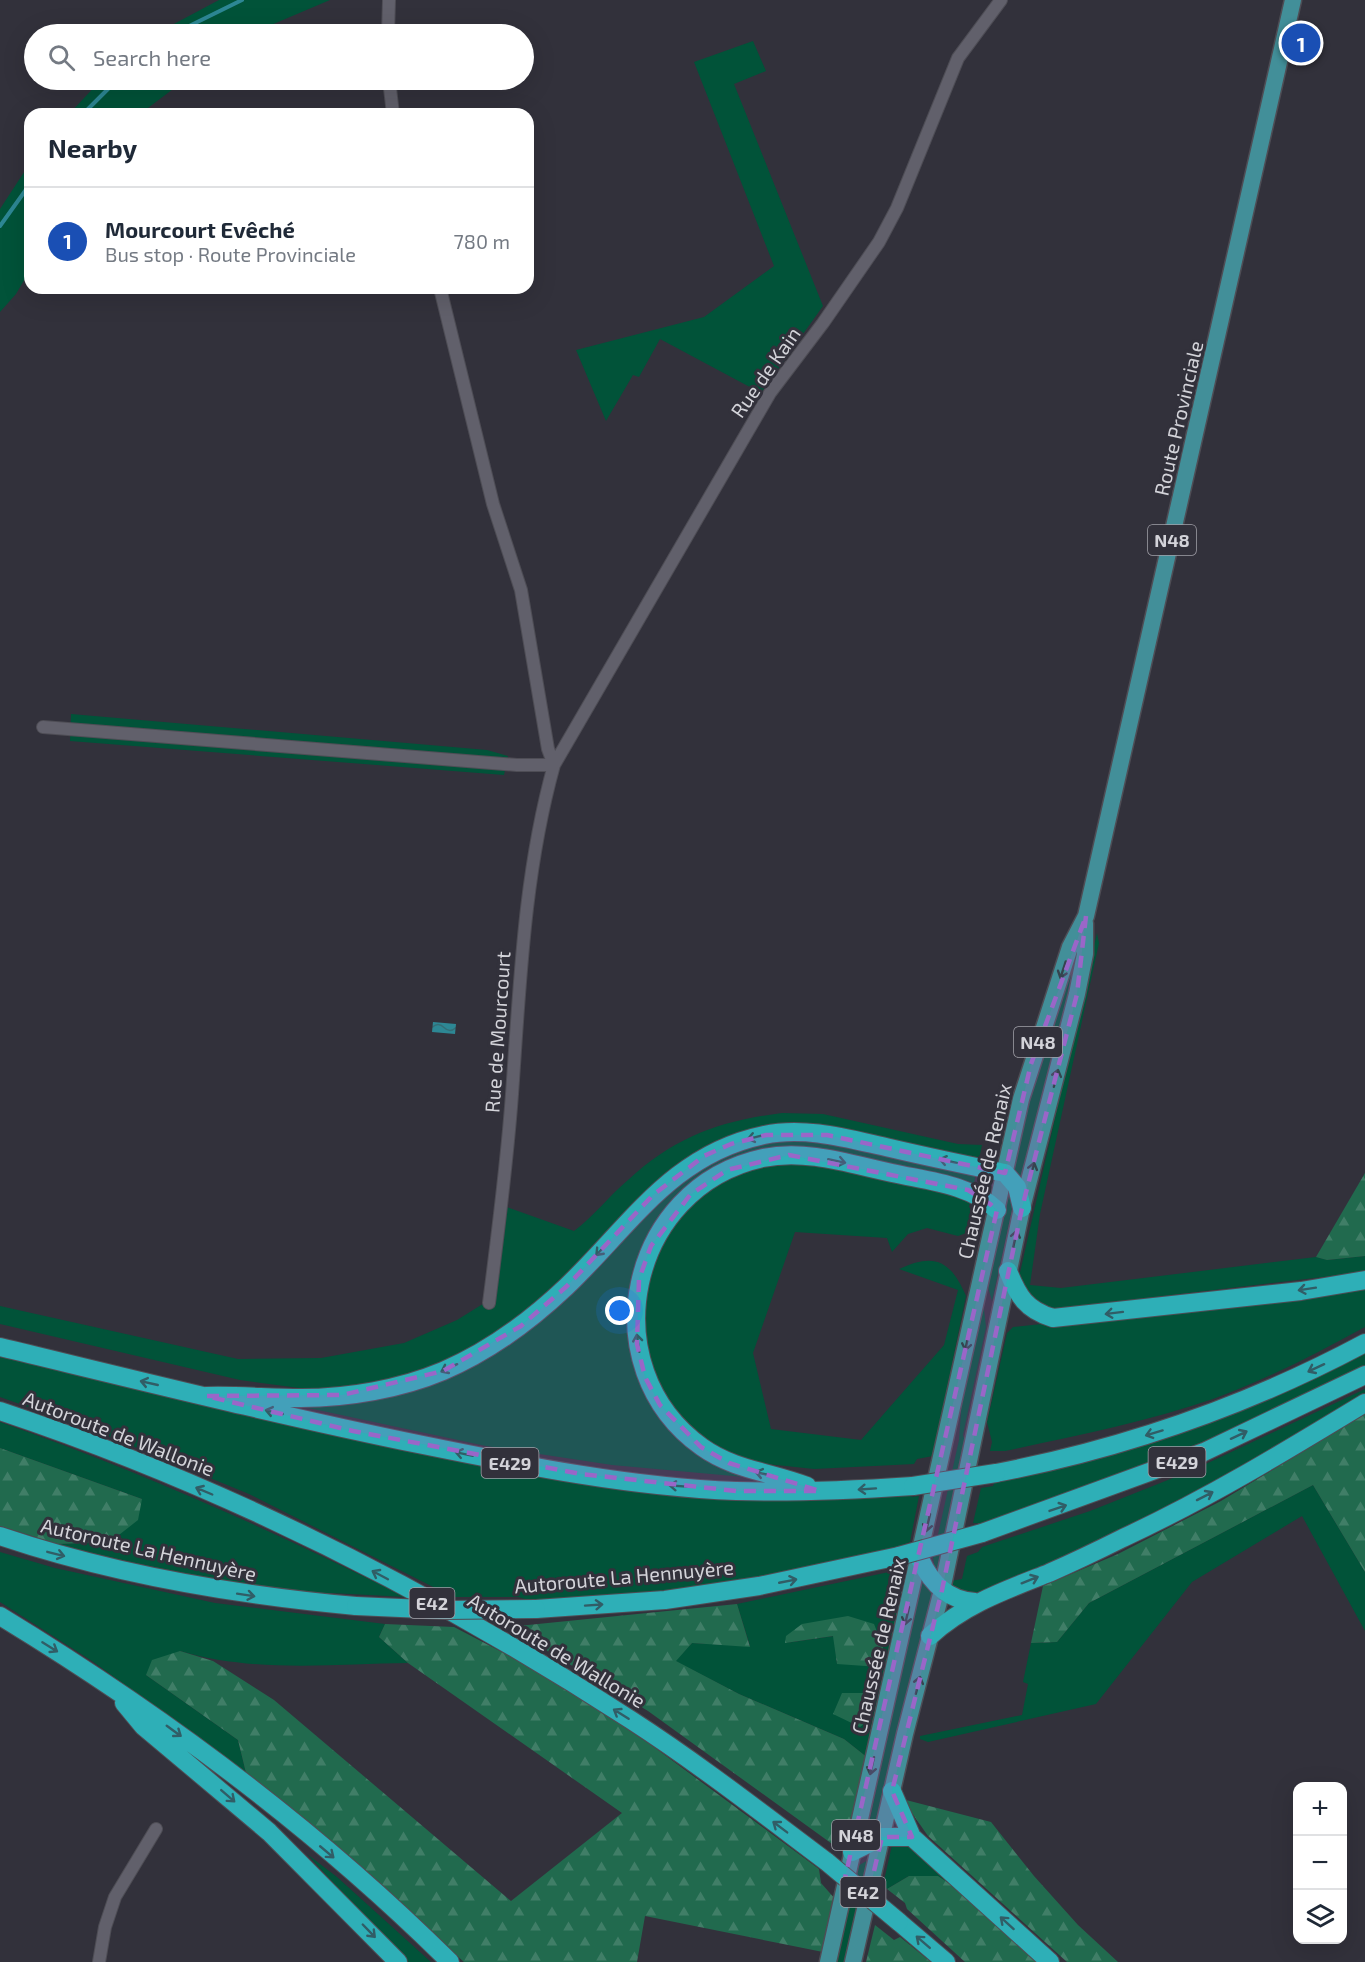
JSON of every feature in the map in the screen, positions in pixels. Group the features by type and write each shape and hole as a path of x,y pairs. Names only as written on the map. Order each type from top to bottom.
{"highway":[{"path":"206,1396 251,1394 301,1398 342,1395 388,1387 443,1371 481,1352 521,1326 567,1286 652,1195 704,1156 731,1144 766,1135 796,1132 827,1135 1005,1173 1017,1187 1022,1208"},
{"path":"820,1491 729,1463 701,1447 660,1406 645,1377 637,1344 635,1313 639,1279 651,1246 667,1220 690,1196 727,1170 762,1158 789,1155 819,1157 968,1190 997,1210"},
{"path":"1008,1271 1017,1293 1025,1304 1039,1314 1053,1318 1289,1292 1365,1280"},
{"name":"E429","path":"0,1347 353,1431 493,1460 654,1485 736,1491 820,1491 914,1486 996,1473 1093,1452 1172,1428 1267,1391 1365,1343"},
{"name":"Autoroute La Hennuyère","path":"0,1536 46,1551 200,1587 268,1598 356,1606 445,1610 536,1609 665,1600 828,1573 982,1533 1204,1452 1365,1375"},
{"path":"930,1636 947,1620 975,1602 1052,1572 1135,1533 1222,1487 1365,1403"},
{"name":"Autoroute de Wallonie","path":"0,1411 144,1465 240,1506 408,1589 529,1657 631,1720 731,1790 827,1862 946,1962"},
{"path":"920,1559 927,1574 942,1590 960,1601 975,1602"},
{"path":"0,1616 110,1685 187,1740 353,1874 450,1962"},
{"path":"110,1685 143,1726 268,1832 398,1962"},
{"path":"892,1791 912,1837 1050,1962"},
{"path":"852,1852 882,1837 895,1835 912,1837"}],"main road":[{"name":"Route Provinciale","path":"1086,916 1293,0"},
{"name":"Chaussée de Renaix","path":"828,1962 1031,1064 1071,947 1086,916"},
{"name":"N48","path":"854,1962 892,1791 942,1590 1022,1208 1077,994 1084,954 1086,916"}],"street":[{"path":"388,24 389,0"},
{"name":"Rue de Kain","path":"554,765 770,393 823,323 879,242 897,208 958,58 1001,0"},
{"path":"390,90 392,108"},
{"path":"43,727 517,765 554,765 548,749 521,590 490,494 441,294"},
{"name":"Rue de Mourcourt","path":"489,1303 508,1151 524,923 541,821 554,765"},
{"path":"99,1962 105,1927 115,1897 156,1829"}],"highlighted area":[{"path":"1086,916 1077,994 1022,1208 942,1590 892,1791 912,1837 882,1837 868,1897 845,1878 997,1210 990,1204 968,1190 789,1155 727,1170 690,1195 651,1246 639,1279 637,1344 645,1377 660,1405 701,1447 729,1463 820,1491 736,1491 581,1474 353,1431 206,1396 342,1395 443,1371 521,1326 567,1286 653,1195 704,1156 731,1144 766,1135 827,1135 1005,1173 1031,1064"}],"green space":[{"path":"219,0 330,0 274,24 174,24"},
{"path":"753,41 766,71 734,84 823,306 761,393 660,339 639,377 633,375 606,421 576,350 704,317 774,266 694,62"},
{"path":"92,90 172,90 148,108 75,108"},
{"path":"24,172 24,280 16,294 0,312 0,209"},
{"path":"71,714 487,750 508,756 504,775 70,741"},
{"path":"1082,931 1078,957 1022,1197 1017,1173 1013,1169 1033,1086"},
{"path":"1097,933 1099,943 1040,1214 1030,1285 1061,1288 1316,1257 1328,1260 1365,1256 1365,1272 1046,1310 1031,1303 1019,1277"},
{"path":"782,1113 823,1114 958,1144 982,1145 969,1207 976,1215 977,1229 958,1236 927,1228 908,1234 892,1252 887,1238 795,1232 753,1353 771,1429 861,1440 944,1345 958,1290 899,1269 923,1261 940,1263 948,1268 966,1296 933,1456 917,1459 914,1464 814,1469 756,1463 744,1477 612,1465 486,1446 299,1406 299,1388 240,1380 0,1324 0,1306 238,1359 321,1358 404,1343 457,1320 486,1302 495,1203 574,1231 646,1165 681,1142 718,1126"},
{"path":"1365,1173 1365,1256 1327,1260 1316,1257"},
{"path":"1007,1194 1012,1195 1013,1205 992,1301 987,1284"},
{"path":"1365,1285 1365,1327 1252,1384 1213,1399 1136,1422 1005,1451 990,1451 992,1442 987,1422 1007,1333 1013,1327 1311,1295"},
{"path":"983,1300 986,1327 963,1435 965,1442 941,1563 935,1570 933,1557 959,1440 962,1398"},
{"path":"1365,1351 1365,1366 1321,1390 1162,1462 988,1524 973,1523 981,1488 993,1486 995,1481"},
{"path":"0,1357 382,1445 619,1487 907,1492 912,1497 919,1496 910,1542 890,1550 724,1585 628,1598 529,1600 518,1597 453,1597 249,1494 98,1432 0,1397"},
{"path":"1365,1389 1365,1396 1105,1544 973,1597 950,1589 951,1581 962,1579 967,1556 978,1552 982,1547 1090,1511 1193,1470"},
{"path":"1365,1414 1365,1572 1313,1485 1089,1603 1057,1642 1031,1643 1043,1586 1118,1554 1221,1501"},
{"path":"0,1422 206,1503 406,1597 331,1593 323,1595 256,1585 157,1568 58,1544 110,1542 142,1499 0,1448"},
{"path":"0,1448 142,1499 138,1520 110,1542 58,1544 0,1526"},
{"path":"1313,1485 1365,1572 1365,1631 1302,1516 1192,1582 1096,1704 928,1742 920,1739 920,1736 1022,1715 1028,1684 1023,1682 1031,1643 1057,1642 1089,1603"},
{"path":"0,1552 55,1568 215,1603 385,1624 379,1637 408,1663 265,1665 208,1658 180,1651 146,1675 238,1740 246,1773 92,1661 0,1602"},
{"path":"889,1572 896,1575 907,1572 868,1758 844,1739 739,1694 675,1661 692,1643 750,1646 737,1604","holes":["874,1624 837,1664 834,1636 786,1643"]},
{"path":"922,1574 935,1590 880,1828 867,1833"},
{"path":"737,1604 750,1647 692,1643 676,1661 739,1694 844,1739 868,1758 846,1854 648,1711 507,1627"},
{"path":"848,1616 874,1624 883,1647 880,1667 837,1664 833,1636 785,1643 786,1636 802,1624"},
{"path":"385,1624 454,1627 550,1677 654,1747 819,1869 821,1883 836,1900 823,1952 645,1916 637,1962 464,1962 341,1852 246,1773 238,1740 146,1675 152,1660 180,1651 213,1661 274,1700 511,1901 622,1813 408,1663 379,1637"},
{"path":"842,1693 870,1693 870,1719 860,1727 833,1714"},
{"path":"906,1800 991,1822 1034,1876 1078,1925 1118,1962 1067,1962 928,1836"},
{"path":"895,1841 917,1848 959,1890 909,1876 887,1889 883,1885 892,1845"},
{"path":"307,1854 337,1877 431,1962 405,1962"},
{"path":"873,1857 849,1962 837,1962 858,1866"},
{"path":"909,1876 938,1876 959,1890 1036,1962 965,1962 907,1909 905,1903 887,1889"},
{"path":"875,1925 894,1940 900,1937 931,1962 866,1962"}],"water":[{"path":"433,1022 456,1024 455,1034 432,1032"}],"waterway":[{"path":"193,24 242,0"},
{"path":"89,108 107,90"},
{"path":"0,226 24,192"}],"place":[{"name":"Mourcourt Evêché","path":"1301,43"}]}
